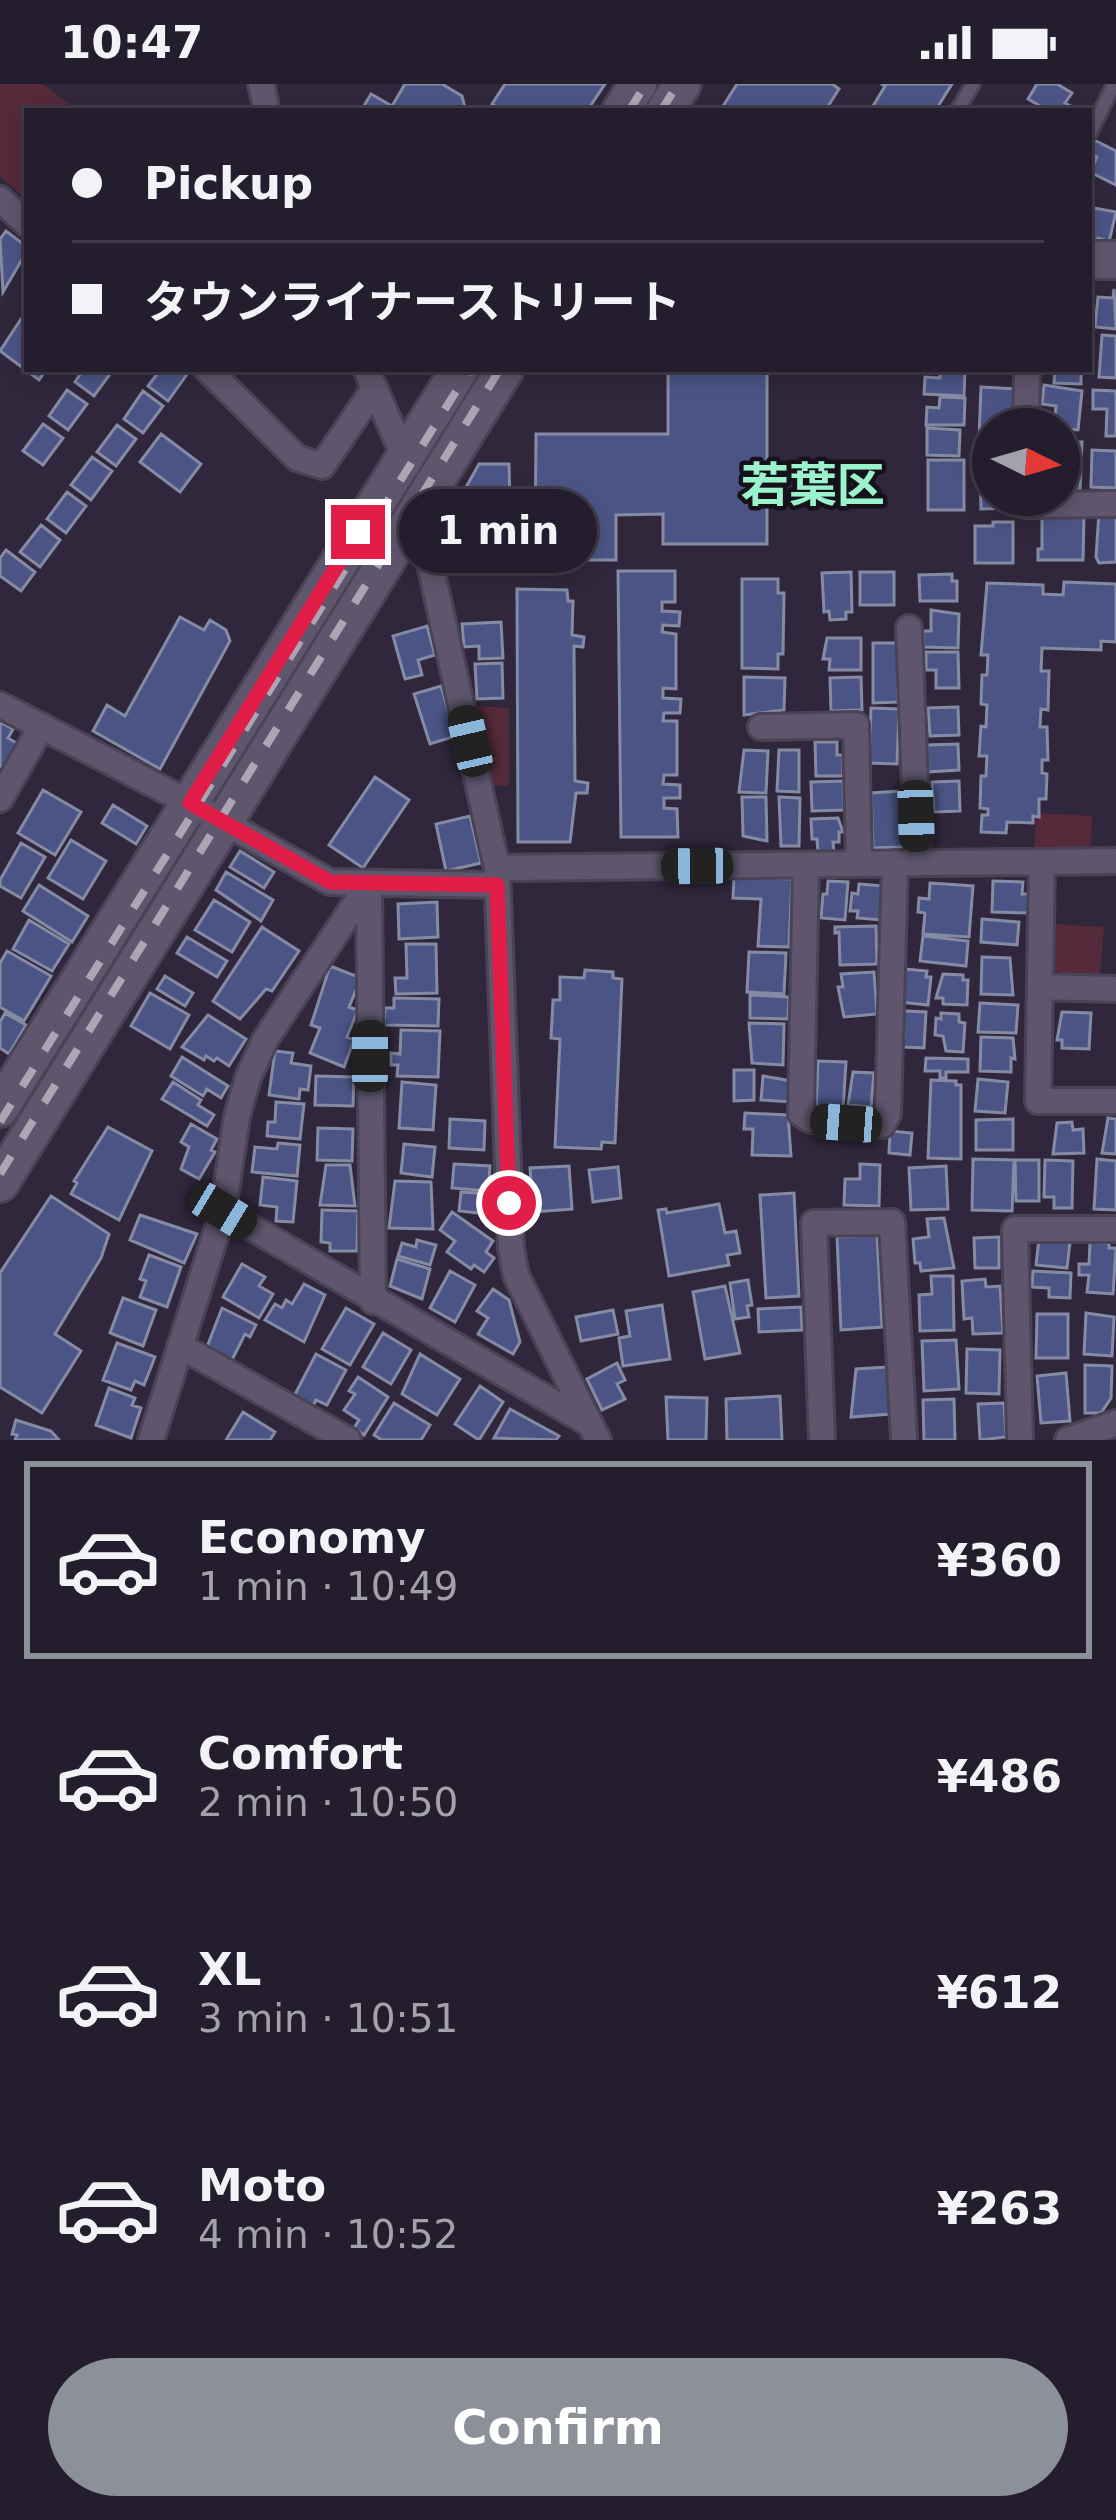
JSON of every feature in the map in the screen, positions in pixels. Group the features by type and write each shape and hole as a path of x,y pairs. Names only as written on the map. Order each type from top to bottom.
{"street":[{"path":"0,199 24,221"},
{"path":"210,372 297,458 322,466 331,458 371,379"},
{"path":"0,1108 458,372"},
{"path":"0,1183 503,372"},
{"path":"1026,408 1027,372"},
{"path":"371,379 406,455 497,877 511,1248 516,1275 592,1431"},
{"path":"1080,504 1116,503"},
{"path":"806,865 801,1114 811,1120 881,1125 888,1114 907,863 909,628"},
{"path":"0,705 224,821 330,882 806,865 1116,862"},
{"path":"761,727 856,725 859,864"},
{"path":"0,799 42,726"},
{"path":"1042,862 1038,1101 1116,1100"},
{"path":"151,1440 223,1211 237,1116 256,1059 369,883"},
{"path":"369,883 373,1301"},
{"path":"1041,987 1116,989"},
{"path":"223,1211 592,1431"},
{"path":"821,1440 814,1223 892,1222 904,1440"},
{"path":"1020,1440 1016,1229 1116,1229"},
{"path":"180,1346 348,1440"},
{"path":"1068,1440 1116,1423"}],"lane":[{"path":"1092,130 1114,84"}],"shaded area":[{"path":"0,84 43,84 74,108 24,108 24,197 0,176"},
{"path":"475,706 509,708 509,786 493,785"},
{"path":"1036,813 1092,816 1090,856 1034,853"},
{"path":"1056,924 1104,927 1100,977 1060,974 1053,967"}],"building":[{"path":"405,84 442,84 462,96 465,108 363,108 371,94 392,106"},
{"path":"505,84 605,84 589,108 498,108 492,104"},
{"path":"737,84 832,84 839,89 827,108 722,108"},
{"path":"881,84 952,84 937,108 872,108 885,86"},
{"path":"1037,84 1057,84 1072,93 1065,103 1074,108 1044,108 1028,99"},
{"path":"1094,140 1116,151 1116,185 1092,173 1097,157 1092,154"},
{"path":"1094,208 1116,212 1109,242 1098,238 1092,245"},
{"path":"6,231 24,245 24,256 3,292 0,239"},
{"path":"1114,289 1116,329 1095,327 1098,297 1113,298"},
{"path":"24,315 24,369 0,351"},
{"path":"1102,335 1116,336 1116,378 1099,377"},
{"path":"82,372 112,372 94,396 75,382"},
{"path":"159,372 188,373 168,401 148,386"},
{"path":"668,372 767,372 767,544 663,544 663,514 616,515 616,560 535,560 536,434 668,434"},
{"path":"941,372 965,372 964,396 924,394 925,377 940,378"},
{"path":"1055,372 1081,372 1081,384 1054,383"},
{"path":"1044,385 1082,391 1080,410 1042,404"},
{"path":"981,387 1017,389 1015,408 980,408"},
{"path":"67,390 87,404 68,430 49,416"},
{"path":"1093,390 1116,391 1116,436 1106,436 1107,409 1093,409"},
{"path":"143,391 163,406 143,433 124,419"},
{"path":"940,397 965,398 964,425 926,425 927,407 939,408"},
{"path":"43,424 63,438 43,465 23,451"},
{"path":"117,425 136,439 116,466 97,452"},
{"path":"927,428 960,430 959,456 927,455"},
{"path":"161,434 201,464 180,492 140,462"},
{"path":"1092,450 1116,451 1116,488 1091,487"},
{"path":"92,457 112,471 91,500 71,485"},
{"path":"928,460 964,460 964,510 928,510"},
{"path":"479,464 509,464 510,505 481,504 474,491 465,489"},
{"path":"67,492 86,506 66,533 47,519"},
{"path":"1099,512 1116,512 1116,562 1099,563 1096,557"},
{"path":"498,516 499,570 473,570 473,556 468,556 467,540 463,540 463,517"},
{"path":"1042,516 1084,516 1083,560 1038,560 1038,549 1042,549"},
{"path":"993,522 1013,522 1013,563 975,563 975,526 993,526"},
{"path":"41,525 60,540 40,567 20,552"},
{"path":"6,550 35,572 21,591 0,576 0,558"},
{"path":"618,571 675,571 675,602 662,602 662,611 680,612 679,626 663,625 662,632 676,634 676,689 663,688 663,698 681,699 680,713 664,713 663,721 677,721 677,775 664,775 663,784 680,785 680,798 664,798 664,808 677,809 678,837 621,837"},
{"path":"851,572 852,612 846,612 846,619 830,620 829,611 824,612 822,573"},
{"path":"860,572 894,572 894,605 860,605"},
{"path":"952,574 952,581 957,581 957,601 920,601 919,575"},
{"path":"742,579 778,579 778,593 784,593 783,654 778,654 778,669 742,668"},
{"path":"1064,582 1116,584 1116,642 1101,641 1101,650 1042,648 1041,671 1049,671 1048,710 1041,709 1040,727 1047,727 1048,760 1042,760 1046,799 1039,799 1039,817 1033,816 1033,823 1007,822 1006,833 981,832 982,815 988,815 988,809 980,808 987,756 979,756 981,726 986,727 987,705 981,704 988,655 981,655 987,583 1043,585 1043,594 1063,595"},
{"path":"517,589 567,590 568,601 573,601 572,635 584,637 583,647 574,646 575,781 588,783 587,793 576,793 570,842 518,842"},
{"path":"931,610 959,614 958,648 923,647 923,631 931,631"},
{"path":"180,617 204,630 210,620 226,630 230,641 160,769 93,731 107,705 125,716"},
{"path":"501,622 503,658 479,659 479,646 464,647 462,624"},
{"path":"427,626 435,655 418,660 422,675 405,679 393,636"},
{"path":"827,638 861,638 861,670 829,670 830,659 823,659"},
{"path":"873,643 898,643 898,702 873,703"},
{"path":"926,652 958,652 959,688 936,688 936,670 926,670"},
{"path":"502,663 503,698 477,699 475,664"},
{"path":"744,677 785,678 784,710 744,715"},
{"path":"861,677 862,710 831,711 830,678"},
{"path":"441,686 456,736 430,744 414,694"},
{"path":"958,707 959,735 930,736 928,708"},
{"path":"871,708 899,709 897,764 869,763"},
{"path":"0,722 13,729 8,738 20,745 7,769 0,766"},
{"path":"815,742 837,742 837,755 843,755 843,776 816,776"},
{"path":"958,744 959,770 928,772 927,745"},
{"path":"744,750 768,751 766,793 739,792"},
{"path":"779,750 799,750 799,792 777,791"},
{"path":"375,777 409,800 363,868 329,845"},
{"path":"843,781 844,810 812,811 811,782"},
{"path":"959,781 960,811 934,812 932,782"},
{"path":"43,790 81,812 55,855 18,833"},
{"path":"900,791 903,847 873,848 871,793"},
{"path":"742,797 766,797 767,841 743,836"},
{"path":"779,797 800,798 799,846 781,846"},
{"path":"113,805 147,826 136,844 102,823"},
{"path":"470,816 481,863 446,871 436,824"},
{"path":"838,818 843,832 839,832 839,842 833,842 834,853 818,853 811,819"},
{"path":"71,840 106,861 83,899 48,878"},
{"path":"21,843 45,857 21,898 0,886 0,880"},
{"path":"240,851 274,872 264,888 230,867"},
{"path":"226,872 273,900 261,921 216,890"},
{"path":"734,877 792,879 789,947 758,946 761,899 733,898"},
{"path":"828,881 848,882 845,920 821,918"},
{"path":"993,881 1023,882 1022,894 1029,894 1028,913 992,912"},
{"path":"930,883 973,886 969,937 923,934 925,913 918,912 919,898 929,899"},
{"path":"859,884 884,886 881,920 857,918 858,911 850,911 852,893 858,894"},
{"path":"39,885 88,916 72,942 23,911"},
{"path":"214,900 250,922 232,952 195,930"},
{"path":"437,902 438,937 399,939 398,904"},
{"path":"982,919 1019,922 1017,945 981,942"},
{"path":"29,920 69,944 52,971 13,949"},
{"path":"876,926 877,964 840,965 835,927"},
{"path":"262,927 299,951 272,991 266,989 240,1019 213,1001"},
{"path":"923,936 968,941 966,966 920,961"},
{"path":"187,937 227,961 217,977 177,953"},
{"path":"406,944 436,944 437,993 396,994 395,978 407,978"},
{"path":"7,951 51,976 24,1021 0,1007 0,963"},
{"path":"749,952 786,953 784,994 747,992"},
{"path":"982,957 1010,958 1013,995 981,994"},
{"path":"330,966 361,978 349,1007 358,1010 347,1037 354,1040 344,1067 310,1053 320,1028 311,1025"},
{"path":"905,969 927,971 926,977 931,977 928,1005 899,1002"},
{"path":"585,970 613,972 613,978 622,979 615,1143 602,1142 601,1149 555,1147 560,1039 551,1038 553,1000 560,1000 560,977 584,978"},
{"path":"874,972 877,1014 844,1017 838,987 843,987 841,974"},
{"path":"943,974 963,975 968,980 967,1005 943,1004 943,998 936,998"},
{"path":"165,976 193,993 185,1006 157,989"},
{"path":"150,993 189,1015 170,1049 131,1026"},
{"path":"750,995 789,997 788,1019 750,1018"},
{"path":"394,998 439,999 438,1026 384,1025 385,1008 394,1008"},
{"path":"980,1003 1018,1005 1016,1033 978,1032"},
{"path":"926,1012 924,1048 903,1047 904,1033 897,1033 898,1013"},
{"path":"1062,1012 1091,1013 1089,1049 1062,1048 1062,1040 1057,1040"},
{"path":"5,1013 26,1025 9,1054 0,1048 0,1022"},
{"path":"941,1013 959,1014 959,1022 965,1023 963,1052 946,1051 943,1036 935,1035"},
{"path":"208,1015 246,1039 229,1066 217,1058 206,1056 204,1060 182,1047"},
{"path":"749,1023 784,1024 783,1065 752,1063"},
{"path":"401,1030 440,1031 438,1077 397,1076 398,1065 391,1065 391,1053 400,1054"},
{"path":"981,1037 1013,1038 1011,1072 980,1071"},
{"path":"275,1051 293,1053 291,1063 311,1066 308,1090 300,1089 299,1099 269,1095"},
{"path":"182,1057 228,1086 221,1098 207,1089 203,1096 171,1076"},
{"path":"926,1058 968,1059 968,1072 946,1072 946,1078 940,1078 940,1071 925,1071"},
{"path":"818,1061 846,1062 843,1110 816,1108"},
{"path":"734,1070 754,1070 754,1100 734,1101"},
{"path":"853,1072 874,1073 871,1107 848,1105"},
{"path":"316,1076 354,1077 353,1106 315,1105"},
{"path":"763,1076 792,1081 791,1102 761,1100"},
{"path":"978,1079 1008,1082 1005,1113 975,1111"},
{"path":"931,1080 961,1085 961,1159 928,1158"},
{"path":"173,1082 214,1115 207,1126 162,1099"},
{"path":"402,1082 436,1085 433,1130 399,1128"},
{"path":"276,1102 304,1104 300,1139 267,1136 268,1122 275,1122"},
{"path":"745,1113 788,1115 791,1156 752,1155 753,1129 744,1129"},
{"path":"1108,1118 1116,1119 1116,1154 1102,1153"},
{"path":"450,1119 485,1121 484,1150 449,1148"},
{"path":"1013,1119 1013,1150 976,1150 976,1120"},
{"path":"1072,1122 1073,1130 1083,1129 1084,1153 1053,1154 1057,1123"},
{"path":"191,1124 217,1139 199,1179 181,1169 189,1147 181,1142"},
{"path":"108,1127 152,1151 119,1220 71,1194 74,1181"},
{"path":"318,1128 353,1129 352,1161 317,1160"},
{"path":"890,1131 912,1133 910,1155 889,1153"},
{"path":"278,1143 300,1145 297,1176 252,1172 255,1147 277,1149"},
{"path":"404,1144 435,1147 432,1177 401,1173"},
{"path":"973,1159 1014,1160 1012,1211 972,1210"},
{"path":"1097,1159 1116,1161 1116,1210 1094,1209"},
{"path":"1015,1160 1039,1160 1039,1201 1016,1201"},
{"path":"1045,1160 1073,1161 1072,1208 1054,1208 1054,1197 1044,1197"},
{"path":"454,1164 490,1166 488,1191 452,1188"},
{"path":"860,1164 880,1165 879,1206 844,1205 845,1179 860,1179"},
{"path":"326,1165 350,1165 355,1206 320,1205"},
{"path":"569,1166 572,1209 533,1212 530,1168"},
{"path":"946,1166 948,1209 911,1210 909,1168"},
{"path":"618,1167 621,1198 593,1202 589,1170"},
{"path":"263,1177 297,1181 293,1222 276,1221 277,1207 260,1205"},
{"path":"395,1181 431,1182 433,1229 389,1228"},
{"path":"461,1192 490,1194 488,1214 459,1211"},
{"path":"794,1193 799,1296 766,1298 760,1195"},
{"path":"51,1196 109,1234 101,1258 55,1334 81,1351 42,1413 0,1387 0,1273"},
{"path":"719,1204 725,1233 736,1231 740,1253 727,1255 729,1265 669,1276 658,1210 667,1213"},
{"path":"322,1210 358,1211 357,1251 330,1251 330,1243 321,1242"},
{"path":"452,1212 493,1241 486,1252 494,1258 484,1272 447,1252 455,1241 440,1230"},
{"path":"140,1215 197,1234 184,1263 130,1240"},
{"path":"944,1218 954,1268 921,1271 920,1263 915,1263 913,1239 929,1237 927,1219"},
{"path":"877,1235 882,1327 841,1330 837,1237"},
{"path":"999,1237 999,1268 975,1268 974,1238"},
{"path":"1039,1239 1070,1242 1067,1268 1036,1265"},
{"path":"417,1240 436,1245 430,1265 398,1256 402,1243 416,1247"},
{"path":"1090,1242 1116,1248 1113,1294 1087,1292 1089,1275 1079,1275 1079,1264 1089,1264"},
{"path":"149,1255 181,1267 167,1307 140,1297 146,1281 140,1279"},
{"path":"397,1259 430,1269 422,1299 390,1286"},
{"path":"242,1264 265,1277 259,1286 273,1294 259,1318 223,1297"},
{"path":"450,1271 475,1285 455,1322 430,1308"},
{"path":"1033,1271 1071,1273 1070,1298 1049,1297 1049,1288 1032,1287"},
{"path":"931,1276 953,1276 954,1330 920,1331 919,1295 932,1294"},
{"path":"985,1279 986,1287 1000,1286 1003,1333 973,1334 972,1318 964,1319 962,1281"},
{"path":"748,1280 749,1317 735,1319 730,1283"},
{"path":"304,1284 325,1295 304,1342 265,1320 275,1304 282,1308 286,1300 292,1304"},
{"path":"725,1286 740,1353 705,1359 693,1292"},
{"path":"493,1289 509,1300 520,1342 513,1354 478,1334 488,1318 477,1311"},
{"path":"123,1298 156,1310 143,1346 110,1333"},
{"path":"662,1305 670,1359 623,1366 619,1338 630,1336 626,1311"},
{"path":"801,1307 802,1330 759,1332 758,1309"},
{"path":"222,1308 256,1325 250,1337 245,1334 232,1360 207,1347"},
{"path":"346,1308 374,1324 350,1365 322,1349"},
{"path":"613,1310 618,1334 581,1341 576,1317"},
{"path":"1086,1313 1114,1317 1112,1356 1084,1354"},
{"path":"1037,1314 1068,1314 1068,1358 1036,1358"},
{"path":"383,1333 411,1350 391,1384 363,1367"},
{"path":"956,1340 959,1389 924,1391 922,1341"},
{"path":"117,1343 155,1357 144,1385 135,1381 131,1390 103,1380"},
{"path":"967,1349 1000,1350 999,1394 966,1393"},
{"path":"316,1354 346,1370 327,1405 316,1400 312,1408 293,1398"},
{"path":"420,1354 460,1379 437,1415 402,1394"},
{"path":"617,1363 625,1380 617,1384 625,1399 602,1410 587,1379"},
{"path":"1085,1365 1112,1366 1111,1398 1101,1413 1085,1413"},
{"path":"887,1367 890,1414 851,1417 856,1369"},
{"path":"1066,1373 1070,1421 1041,1423 1037,1376"},
{"path":"358,1377 388,1397 364,1435 354,1428 359,1420 344,1410 355,1394 349,1391"},
{"path":"480,1386 503,1402 479,1440 455,1424"},
{"path":"109,1388 135,1398 132,1405 141,1408 131,1438 96,1425"},
{"path":"780,1396 782,1440 727,1440 726,1399"},
{"path":"666,1397 707,1398 706,1440 668,1440"},
{"path":"954,1399 955,1440 924,1440 923,1400"},
{"path":"394,1403 430,1425 421,1440 382,1440 374,1435"},
{"path":"1004,1403 1006,1437 980,1440 978,1404"},
{"path":"510,1409 559,1436 556,1440 494,1438"},
{"path":"243,1412 275,1432 270,1440 226,1440"},
{"path":"16,1420 51,1431 59,1440 15,1440"}],"railway":[{"path":"631,108 646,84"},
{"path":"663,108 678,84"},
{"path":"0,1122 468,372"},
{"path":"0,1174 498,372"}],"district":[{"name":"若葉区","path":"813,485"}],"route":[{"path":"358,532 190,803 330,882 497,885 509,1203"}]}
